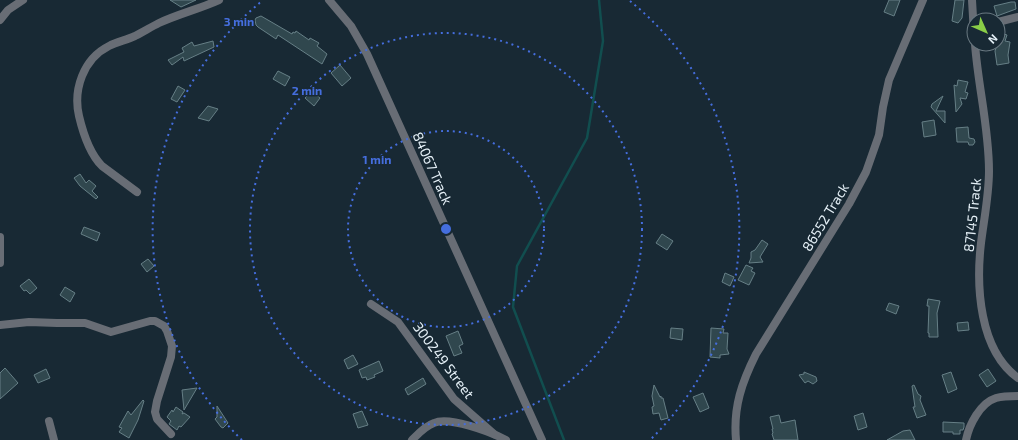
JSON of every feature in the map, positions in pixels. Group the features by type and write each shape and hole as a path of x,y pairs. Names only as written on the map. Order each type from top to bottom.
{"street":[{"path":"0,20 8,10 23,0"},
{"path":"137,192 102,166 91,150 78,110 77,94 82,76 93,59 108,46 133,37 160,23 219,0"},
{"name":"84067 Track","path":"329,0 351,26 367,54 542,440"},
{"name":"86552 Track","path":"736,440 736,413 744,379 756,354 849,204 866,172 879,135 885,95 889,80 923,0"},
{"path":"972,0 973,12"},
{"path":"1006,20 1018,17"},
{"name":"87145 Track","path":"976,52 989,171 979,281 984,322 997,356 1007,369 1018,378"},
{"path":"0,237 0,263"},
{"name":"300249 Street","path":"371,304 398,322 407,332 454,399 494,434"},
{"path":"0,324 29,322 86,322 111,332 150,321 156,321 162,324 167,331 172,348 157,401 155,414 157,419 170,434"},
{"path":"966,440 973,422 986,404 995,398 1018,396"},
{"path":"412,440 428,426 444,420 494,434 506,440"},
{"path":"49,421 54,440"}],"building":[{"path":"170,0 196,0 181,7"},
{"path":"889,0 900,0 894,16 884,12"},
{"path":"955,0 964,0 962,18 958,23 952,21"},
{"path":"1015,2 1016,9 1006,13 996,12 994,6"},
{"path":"261,16 292,34 296,31 309,40 310,38 319,43 317,46 327,54 322,64 278,35 276,39 258,27 255,20"},
{"path":"213,41 214,47 184,61 183,57 172,65 168,60 184,52 182,48 192,42 194,46"},
{"path":"1006,41 1010,42 1008,55 1009,63 997,65 995,52 1006,52"},
{"path":"340,65 351,78 342,86 331,73"},
{"path":"278,71 290,77 285,86 273,79"},
{"path":"958,80 968,82 965,92 968,93 966,99 960,98 962,104 956,112 954,85 957,86"},
{"path":"178,86 185,90 177,102 171,99"},
{"path":"312,91 320,98 314,106 305,98"},
{"path":"943,96 936,111 945,111 945,123 931,107 932,104"},
{"path":"208,106 218,109 209,121 198,118"},
{"path":"934,120 936,135 924,137 922,122"},
{"path":"968,127 969,138 974,139 975,142 973,145 969,145 968,142 957,142 956,128"},
{"path":"80,174 86,183 89,180 96,186 92,191 98,197 96,199 80,186 74,178"},
{"path":"84,227 100,233 97,241 81,234"},
{"path":"662,234 673,241 667,250 656,243"},
{"path":"762,240 768,244 760,257 763,262 749,263 751,252 755,250"},
{"path":"148,259 154,266 147,272 141,264"},
{"path":"746,265 753,268 751,271 755,273 749,285 738,280"},
{"path":"725,273 734,277 730,286 722,282"},
{"path":"29,279 37,288 30,294 26,290 24,291 20,286"},
{"path":"65,287 75,293 70,302 60,295"},
{"path":"928,299 940,301 937,313 938,337 929,337"},
{"path":"889,303 899,306 896,314 886,310"},
{"path":"968,322 969,330 958,331 957,323"},
{"path":"671,328 683,329 682,340 670,338"},
{"path":"711,328 724,329 723,333 728,333 727,349 729,354 720,355 720,358 710,357"},
{"path":"458,331 463,344 459,346 462,353 454,356 446,336"},
{"path":"353,355 358,364 348,369 344,360"},
{"path":"379,361 383,371 374,375 375,377 367,380 366,377 362,378 359,370"},
{"path":"5,368 18,383 0,399 0,373"},
{"path":"46,369 50,378 38,383 34,375"},
{"path":"988,369 996,381 987,387 979,375"},
{"path":"804,372 816,377 817,381 813,384 808,381 805,383 799,375 804,374"},
{"path":"951,372 957,389 948,393 942,375"},
{"path":"423,378 426,384 408,395 405,389"},
{"path":"654,385 660,397 661,396 661,398 663,398 668,418 661,420 659,413 653,414 652,407 654,406 652,396"},
{"path":"914,385 918,394 921,396 920,400 926,415 917,418 913,407 915,407 912,386"},
{"path":"197,388 184,410 182,390"},
{"path":"703,393 709,408 700,412 693,397"},
{"path":"143,400 144,401 138,420 129,438 119,432 122,428 119,427 128,411 131,415"},
{"path":"217,406 228,423 223,428 215,419 217,417"},
{"path":"176,407 183,412 182,414 184,413 190,417 181,427 179,426 177,430 169,424 171,421 167,417"},
{"path":"362,411 368,425 358,428 353,414"},
{"path":"863,413 867,427 858,430 854,416"},
{"path":"779,415 781,423 795,420 798,440 774,440 770,417"},
{"path":"943,422 964,423 964,427 963,430 960,430 960,434 943,432"},
{"path":"910,430 915,440 887,440 903,431"}],"waterway":[{"path":"564,440 513,307 517,266 587,138 603,41 599,0"}]}
